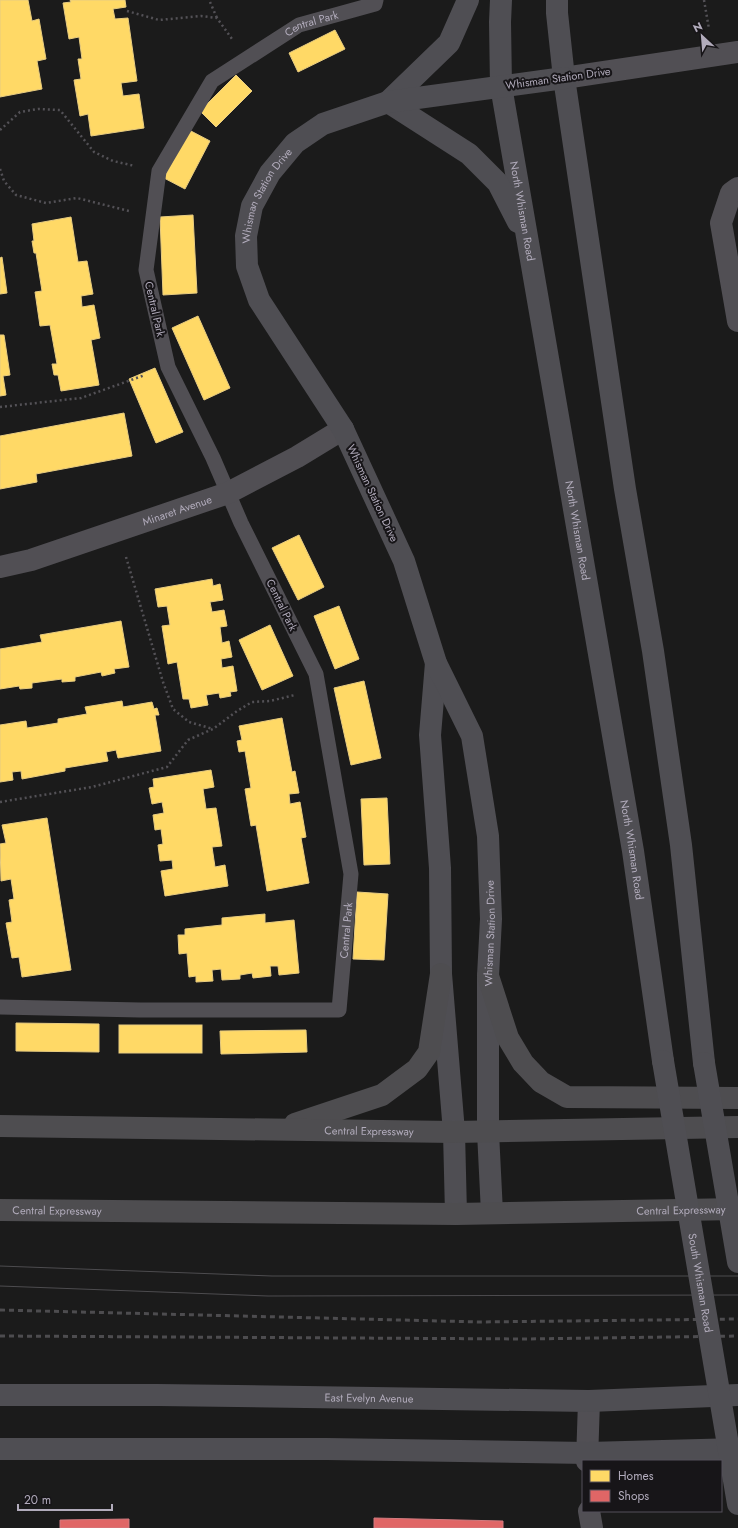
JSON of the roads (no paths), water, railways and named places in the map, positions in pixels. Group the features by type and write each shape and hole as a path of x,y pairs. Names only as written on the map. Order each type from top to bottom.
{"highway":[{"path":"281,1129 382,1095 416,1069 429,1052 441,974"},
{"path":"488,976 508,1038 523,1063 541,1082 568,1097 738,1098"},
{"name":"Central Expressway","path":"0,1126 454,1132 738,1127"},
{"name":"Central Expressway","path":"0,1210 456,1214 738,1209"}],"main road":[{"path":"468,0 449,43 388,102 469,154 498,183 528,241"},
{"name":"North Whisman Road","path":"501,0 500,22 502,86 633,850 663,1062"},
{"path":"557,0 564,78 625,489 653,651 678,822 704,1063 738,1262"},
{"name":"Whisman Station Drive","path":"492,1213 488,1132 488,976 491,918 488,836 474,743 436,663 404,561 343,429 259,300 248,266 246,236 252,206 270,173 295,143 323,124 388,102 564,78"},
{"name":"Whisman Station Drive","path":"436,663 430,736 440,868 441,974 454,1132 456,1214"},
{"name":"South Whisman Road","path":"663,1062 738,1504"},
{"name":"East Evelyn Avenue","path":"0,1395 158,1395 589,1401 738,1395"},
{"path":"0,1449 327,1449 588,1457 738,1449"}],"street":[{"name":"Whisman Station Drive","path":"564,78 738,52"},
{"path":"734,190 721,223 738,321"},
{"name":"Minaret Avenue","path":"0,567 31,560 228,493 297,457 343,429"},
{"path":"588,1457 589,1401"},
{"path":"589,1512 592,1528"}],"lane":[{"name":"Central Park","path":"0,1007 140,1010 339,1010 351,874 316,674 168,367 146,270 159,172 212,82 299,24 375,4 376,0"}],"tram line":[{"path":"0,1266 272,1276 738,1276"},
{"path":"0,1286 268,1296 738,1295"}],"railway":[{"path":"0,1310 480,1322 738,1319"},
{"path":"0,1336 526,1339 738,1336"}]}
